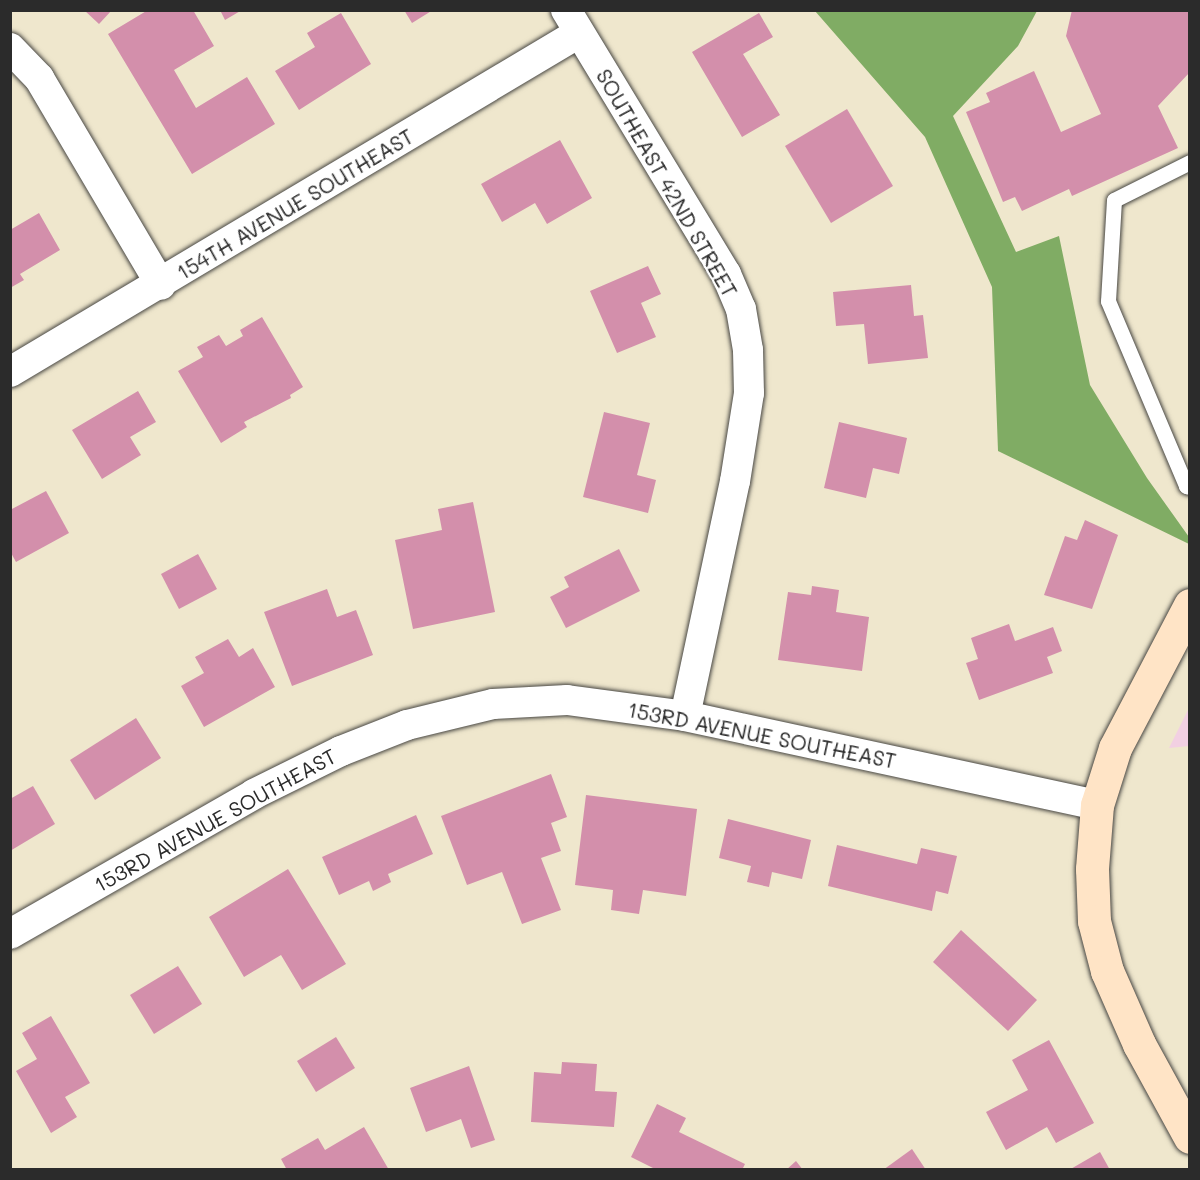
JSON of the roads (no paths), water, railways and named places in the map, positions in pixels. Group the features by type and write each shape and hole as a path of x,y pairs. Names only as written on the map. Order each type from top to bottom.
{"main road":[{"path":"1190,605 1114,748 1097,805 1092,869 1094,921 1107,971 1139,1044 1190,1137"}],"street":[{"name":"154TH AVENUE SOUTHEAST","path":"10,372 161,285 572,22"},
{"name":"SOUTHEAST 42ND STREET","path":"572,22 726,274 741,309 748,350 750,393 735,481 685,716"},
{"path":"10,48 39,78 161,285"},
{"name":"153RD AVENUE SOUTHEAST","path":"10,934 254,794 340,751 407,725 493,704 567,700 685,716 1097,805"}],"lane":[{"path":"1190,162 1114,200 1108,302 1186,486 1190,487"}]}
